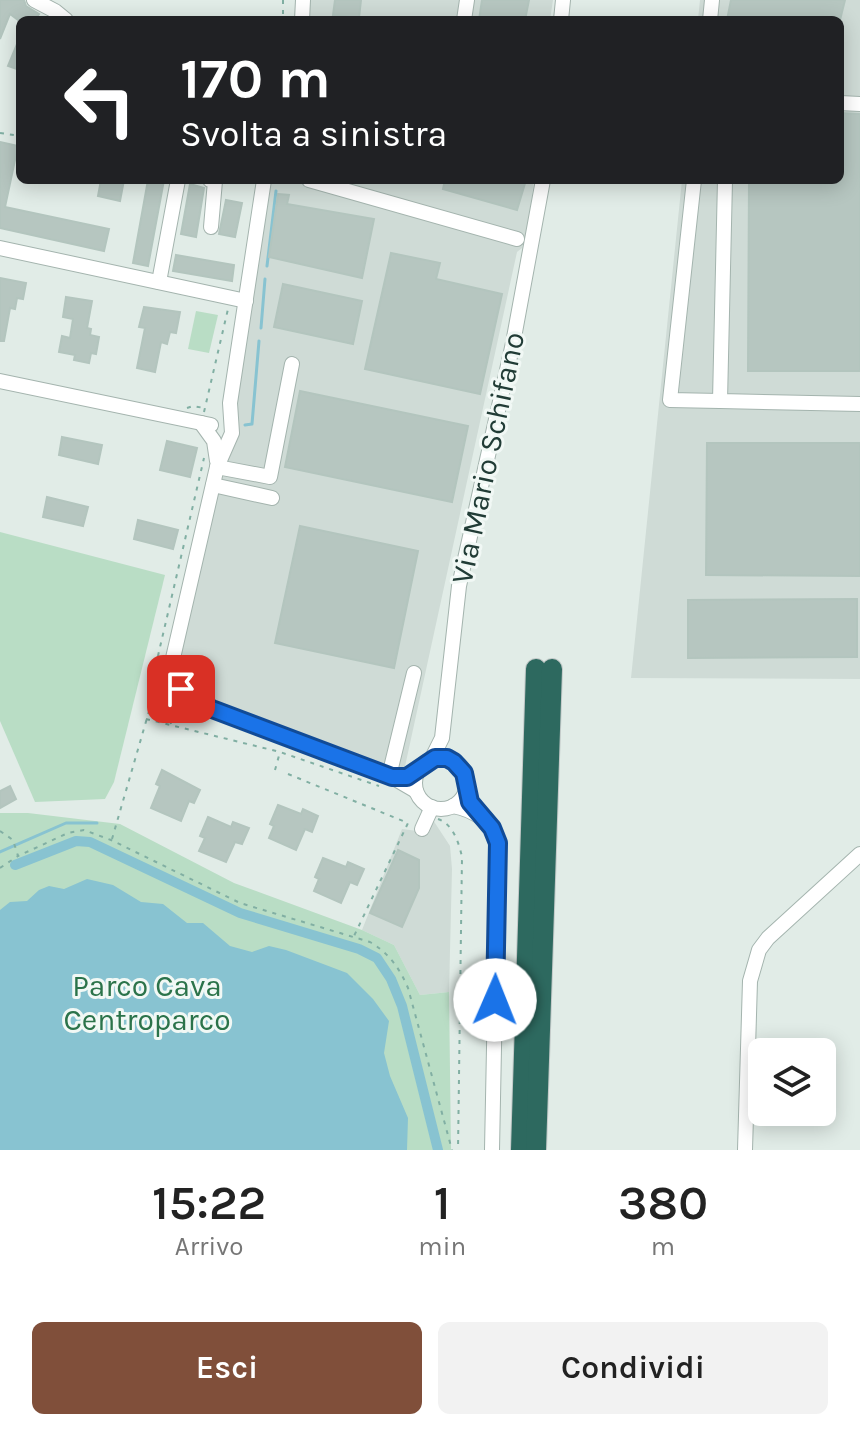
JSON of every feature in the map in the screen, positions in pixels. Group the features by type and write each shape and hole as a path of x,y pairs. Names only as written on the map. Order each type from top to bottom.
{"highway":[{"path":"521,1150 544,669 536,1150"}],"street":[{"path":"34,0 59,10"},
{"path":"159,282 177,184"},
{"path":"211,227 215,184"},
{"path":"263,184 230,403 214,429 217,467 173,658 174,674 189,698 416,791"},
{"path":"335,184 517,239"},
{"name":"Via Mario Schifano","path":"431,760 442,738 459,586 513,343 542,184"},
{"path":"694,184 670,400 860,404"},
{"path":"720,401 725,184"},
{"path":"0,248 246,301"},
{"path":"217,467 270,477 292,364"},
{"path":"0,381 214,429"},
{"path":"213,485 272,498"},
{"path":"386,779 414,673"},
{"path":"442,738 454,762 464,773 470,802 496,834 499,853 492,1150"},
{"path":"386,779 407,777 431,760 443,758 454,762"},
{"path":"418,771 416,791 427,818 453,806 466,789"},
{"path":"453,806 480,817"},
{"path":"745,1150 753,965 768,938 860,854"}],"path":[{"path":"171,726 164,710 157,660 214,429"},
{"path":"111,840 159,684 174,674"},
{"path":"146,719 386,779"},
{"path":"275,770 280,752"},
{"path":"288,774 408,823 353,937"},
{"path":"427,818 445,821 462,857 458,1150"},
{"path":"0,868 18,854 84,830 240,903 370,942 383,950 404,980 452,1150"},
{"path":"0,831 13,840 18,854"}],"shaded area":[{"path":"308,0 553,0 551,16 308,16"},
{"path":"700,0 860,0 860,679 631,678 682,184 844,184 844,16 698,16"},
{"path":"266,184 533,184 528,227 522,248 517,252 404,771 393,773 198,700 186,690 176,655 233,424"},
{"path":"433,820 450,846 449,992 420,995 394,945 362,930 402,829 425,832"}],"green space":[{"path":"196,311 218,315 209,353 188,349"},
{"path":"0,532 165,575 114,782 105,799 35,802 0,721"},
{"name":"Parco Cava Centroparco","path":"0,813 28,813 120,824 234,883 362,930 394,945 420,995 449,992 451,1150 0,1150"}],"water":[{"name":"Parco Cava Centroparco","path":"87,879 113,885 141,902 163,904 187,923 203,923 230,946 252,952 269,946 347,973 373,999 389,1021 384,1053 408,1118 407,1150 0,1150 0,910 10,902 27,901 49,886 64,889"}],"building":[{"path":"0,0 24,0 26,6 39,14 16,16 16,18 10,14 0,39"},
{"path":"335,0 361,0 359,16 333,15"},
{"path":"482,0 529,0 526,16 480,16"},
{"path":"731,0 845,0 841,16 728,16"},
{"path":"16,47 16,69 8,66"},
{"path":"844,113 860,114 860,371 748,371 749,184 844,184"},
{"path":"0,142 16,146 5,207 109,229 104,251 0,228"},
{"path":"100,184 123,184 120,201 98,196"},
{"path":"147,184 163,184 148,266 133,263"},
{"path":"190,184 204,188 196,237 181,234"},
{"path":"444,184 525,184 517,210 443,189"},
{"path":"278,194 289,195 287,204 374,219 362,278 269,257"},
{"path":"226,200 242,203 235,237 219,234"},
{"path":"391,253 440,263 436,279 502,294 480,394 365,369"},
{"path":"176,255 234,265 232,281 173,271"},
{"path":"0,278 26,283 23,299 17,298 15,309 10,308 4,341 0,341"},
{"path":"283,284 362,301 353,344 274,327"},
{"path":"66,297 92,301 87,328 91,329 90,335 99,337 96,354 91,353 89,363 74,360 75,355 59,352 62,336 70,338 73,319 63,317"},
{"path":"144,307 180,312 176,333 170,332 167,344 161,342 155,372 137,368 145,328 139,327"},
{"path":"300,391 468,426 452,502 285,467"},
{"path":"62,437 102,445 98,464 59,455"},
{"path":"167,441 197,448 190,477 160,470"},
{"path":"707,443 860,443 860,576 706,575"},
{"path":"47,497 88,507 83,526 43,517"},
{"path":"138,520 178,530 173,549 134,539"},
{"path":"300,526 418,551 394,668 275,643"},
{"path":"857,599 857,657 688,658 688,600"},
{"path":"162,770 200,790 194,803 189,801 181,821 151,808 160,786 156,784"},
{"path":"10,786 16,799 0,808 0,791"},
{"path":"278,805 301,814 303,809 318,816 312,832 305,829 296,850 269,838 274,826 270,824"},
{"path":"208,817 231,827 233,822 249,828 242,844 235,842 226,862 199,851 205,838 200,836"},
{"path":"398,850 419,860 419,888 402,927 370,913"},
{"path":"323,858 346,867 348,862 364,869 357,885 350,882 341,903 314,891 319,879 315,877"}],"waterway":[{"path":"267,266 276,191"},
{"path":"261,328 265,279"},
{"path":"245,425 252,424 259,341"},
{"path":"0,852 66,823 97,823"},
{"path":"15,865 76,841 90,842 240,913 359,949 377,958 391,979 402,1006 438,1150"}],"route":[{"path":"181,689 189,698 212,709 392,777 407,777 435,758 447,758 458,764 464,773 470,802 492,828 498,843 495,1000"}]}
